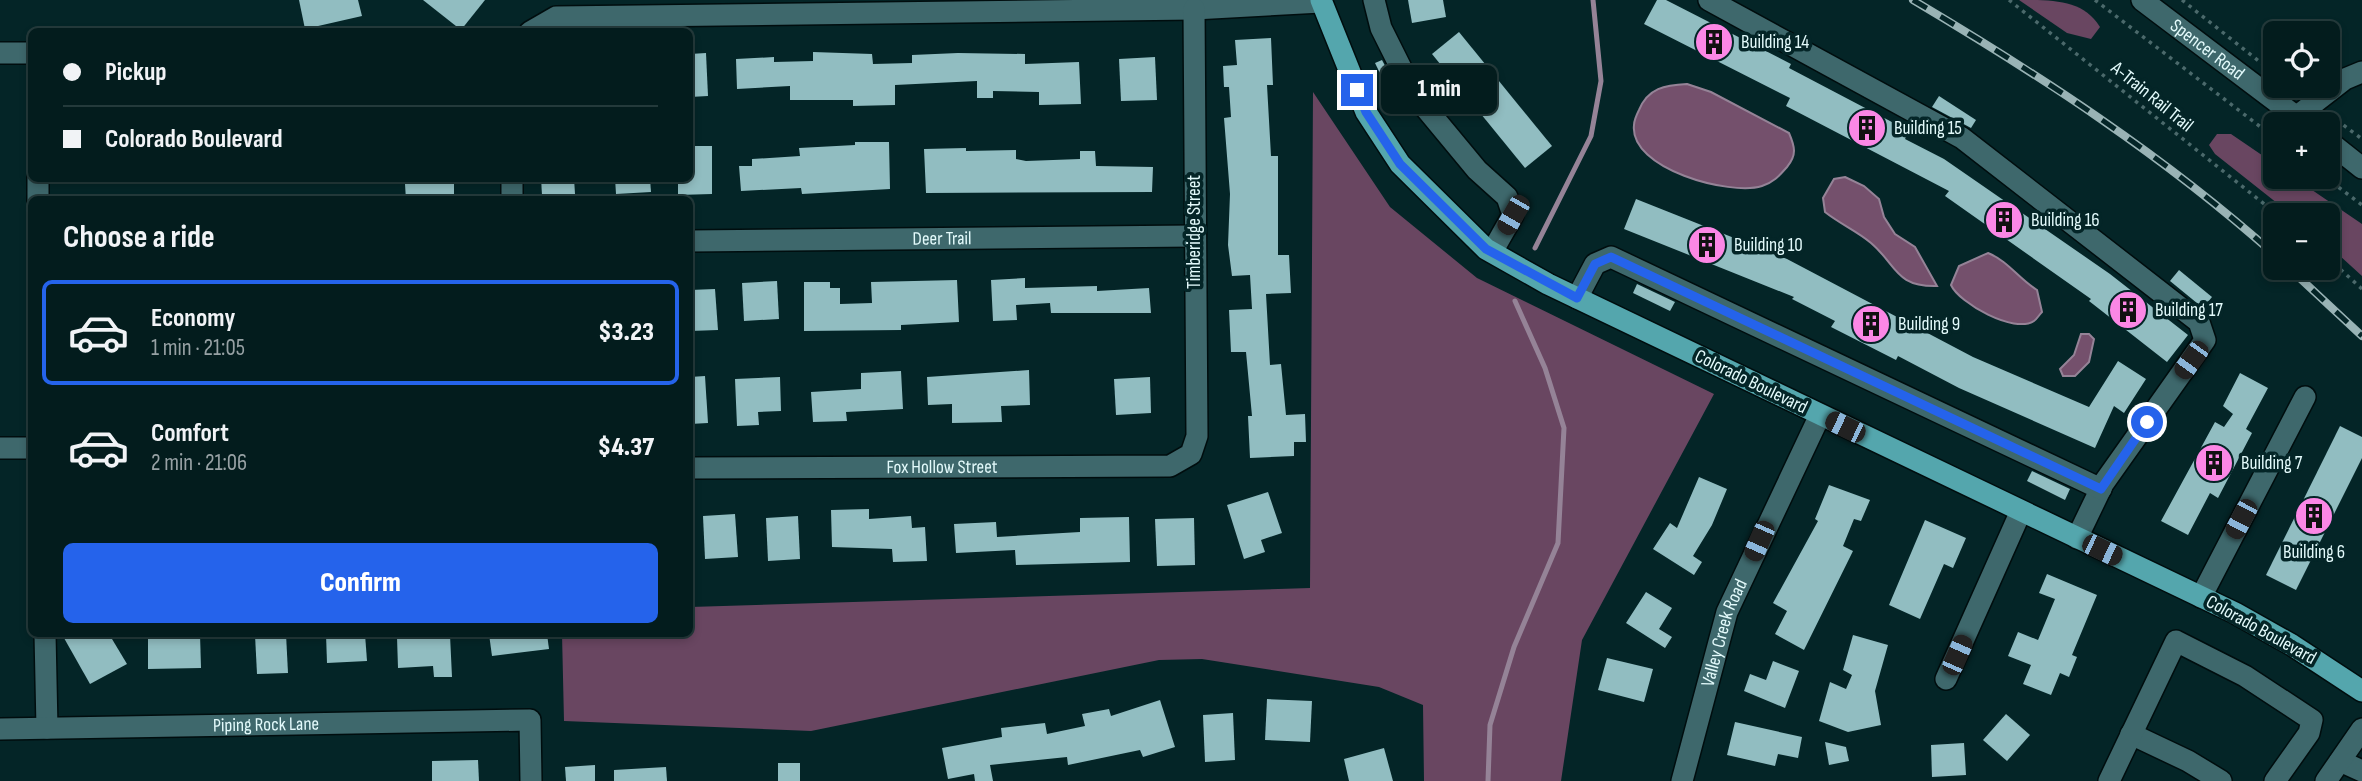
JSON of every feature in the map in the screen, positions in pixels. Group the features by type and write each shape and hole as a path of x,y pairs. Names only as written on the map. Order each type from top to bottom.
{"main road":[{"name":"Colorado Boulevard","path":"1321,1 1366,112 1400,164 1492,252 1577,298 2201,597 2292,645 2362,691"}],"street":[{"path":"1374,0 1381,28 1414,93 1477,170 1507,197 1513,215 1492,252"},
{"path":"1709,0 1962,138 2199,322 2205,340 2101,489 2077,538"},
{"path":"537,28 556,17 1194,9 1321,1"},
{"name":"Spencer Road","path":"2150,3 2289,112"},
{"name":"Timberidge Street","path":"1191,454 1197,436 1194,9"},
{"path":"0,53 28,53"},
{"path":"2310,112 2345,79 2362,72"},
{"path":"2340,151 2362,168"},
{"name":"Deer Trail","path":"693,241 1194,236"},
{"path":"1577,298 1595,264 1611,257 2101,489"},
{"path":"2201,597 2305,397"},
{"name":"Valley Creek Road","path":"1682,781 1727,612 1820,415"},
{"path":"0,448 28,448"},
{"name":"Fox Hollow Street","path":"693,468 1170,466 1191,454"},
{"path":"1946,679 2021,511"},
{"path":"45,637 47,728"},
{"path":"2109,781 2176,641 2245,676 2312,720 2309,733 2275,781"},
{"name":"Piping Rock Lane","path":"0,729 530,720 531,781"},
{"path":"2326,781 2362,729"},
{"path":"2131,734 2188,761 2221,781"},
{"path":"2340,761 2362,771"}],"path":[{"name":"A-Train Rail Trail","path":"2009,0 2263,203"},
{"path":"2095,0 2263,129"},
{"path":"2182,0 2263,64"},
{"path":"2340,188 2362,205"},
{"path":"2340,269 2362,289"}],"shaded area":[{"path":"2019,0 2067,3 2085,11 2100,27 2091,39 2067,33"},
{"path":"1687,84 1711,92 1789,133 1794,151 1792,159 1779,176 1762,186 1728,187 1684,176 1647,154 1637,141 1634,125 1643,103 1658,89"},
{"path":"1313,92 1390,207 1477,278 1714,394 1582,640 1561,781 1424,781 1423,705 1379,687 1202,659 1159,660 811,731 564,721 562,637 693,637 693,607 1310,588"},
{"path":"2217,134 2231,134 2263,156 2263,189 2311,189 2331,203 2277,203 2215,154 2209,145"},
{"path":"1845,177 1864,186 1879,199 1884,217 1895,234 1915,247 1937,286 1913,283 1905,279 1871,243 1825,212 1823,198 1834,179"},
{"path":"2340,209 2362,224 2362,276 2340,256"},
{"path":"1988,253 2037,290 2042,312 2034,321 2014,323 1988,315 1965,300 1951,285 1959,266"},
{"path":"2081,334 2089,334 2094,339 2089,362 2075,376 2063,376 2060,369 2074,355"}],"building":[{"path":"299,0 358,0 362,16 305,28"},
{"path":"423,0 485,0 463,28 458,28"},
{"path":"1408,0 1443,0 1446,17 1412,23"},
{"path":"1657,0 1666,0 1791,64 1789,68 1909,131 1905,139 1944,159 2110,274 2188,335 2167,362 2089,301 2091,299 1945,196 1949,191 1786,106 1790,98 1644,24"},
{"path":"1459,32 1552,146 1525,168 1432,54"},
{"path":"1271,38 1273,85 1267,85 1271,156 1278,156 1278,255 1289,255 1291,293 1266,294 1270,365 1281,364 1286,415 1305,414 1306,442 1294,442 1294,456 1250,458 1248,416 1252,416 1246,352 1231,352 1229,310 1252,309 1250,275 1232,276 1228,245 1230,194 1224,118 1231,117 1229,87 1224,87 1223,66 1237,65 1235,40"},
{"path":"813,52 872,54 873,64 912,63 912,55 958,53 1025,54 1025,64 1079,62 1081,104 1039,105 1039,92 993,91 993,98 977,98 977,81 895,85 895,105 853,106 853,100 790,100 790,86 737,89 736,59 774,57 774,62 813,61"},
{"path":"706,53 708,96 693,97 693,54"},
{"path":"1155,57 1157,100 1121,101 1119,59"},
{"path":"1382,60 1401,96 1393,100 1375,63"},
{"path":"1939,96 1976,120 1971,128 1932,107"},
{"path":"855,142 889,142 890,189 802,194 801,188 741,191 739,166 752,166 752,159 800,156 799,148 855,145"},
{"path":"693,146 712,146 712,194 678,195 678,182 693,182"},
{"path":"966,148 966,151 1016,150 1016,159 1026,161 1080,159 1080,151 1095,151 1096,166 1153,167 1152,192 926,193 924,149"},
{"path":"541,182 574,182 575,194 542,195"},
{"path":"615,182 650,182 651,192 616,194"},
{"path":"454,183 454,196 406,196 405,184"},
{"path":"1636,199 1787,259 1973,357 2089,407 2118,361 2146,379 2124,413 2114,406 2095,448 1959,388 1898,356 1896,360 1831,327 1835,321 1792,299 1794,297 1624,229"},
{"path":"2179,270 2212,297 2203,308 2170,281"},
{"path":"1025,278 1025,288 1097,286 1097,291 1149,288 1151,313 1051,313 1050,303 1016,305 1017,320 993,321 991,280"},
{"path":"957,280 959,322 901,325 901,330 804,331 804,282 830,282 830,288 840,288 840,304 872,303 871,282"},
{"path":"777,281 779,319 744,321 742,283"},
{"path":"1637,284 1675,302 1670,311 1633,293"},
{"path":"715,289 718,330 693,331 693,290"},
{"path":"1029,370 1030,405 1001,406 1002,422 952,423 952,404 928,405 927,377"},
{"path":"901,371 903,409 846,412 847,421 813,422 811,392 861,389 861,373"},
{"name":"Building 7","path":"2240,373 2268,388 2246,429 2252,433 2218,498 2210,493 2188,535 2161,521 2215,422 2224,427 2233,414 2223,406"},
{"path":"705,376 708,423 693,424 693,377"},
{"path":"780,377 781,411 758,412 759,425 737,426 735,379"},
{"path":"1150,377 1151,413 1116,415 1114,379"},
{"name":"Building 6","path":"2340,426 2362,437 2362,458 2296,590 2266,575"},
{"path":"2032,471 2070,489 2065,500 2027,481"},
{"path":"1699,477 1727,489 1712,525 1693,556 1702,562 1694,575 1653,549 1670,523 1677,528"},
{"path":"1829,485 1870,500 1861,521 1854,519 1843,546 1853,551 1804,650 1775,634 1787,611 1773,603 1818,521 1815,519"},
{"path":"1268,492 1282,533 1261,540 1265,552 1244,559 1227,505"},
{"path":"869,509 869,519 911,516 912,528 925,527 927,561 893,562 892,549 832,547 831,510"},
{"path":"735,514 738,557 705,559 703,516"},
{"path":"798,516 800,559 768,561 766,518"},
{"path":"1129,517 1130,562 1016,565 1015,550 956,553 954,524 996,522 997,537 1080,532 1080,518"},
{"path":"1194,518 1195,565 1157,566 1155,519"},
{"path":"1925,520 1966,538 1953,568 1944,564 1920,619 1889,605"},
{"path":"2047,574 2097,595 2072,655 2077,657 2069,677 2060,673 2051,695 2023,684 2031,665 2008,656 2018,632 2038,640 2055,599 2039,593"},
{"path":"1646,592 1672,608 1659,629 1672,637 1665,648 1626,623"},
{"path":"1853,635 1888,645 1875,691 1881,725 1848,732 1819,721 1830,682 1846,689 1852,675 1843,670"},
{"path":"111,637 127,664 90,684 64,638"},
{"path":"148,637 200,637 201,668 148,669"},
{"path":"255,637 286,637 288,673 257,674"},
{"path":"326,637 365,637 367,661 327,663"},
{"path":"397,637 450,637 452,677 434,677 433,666 398,668"},
{"path":"489,637 547,637 549,649 492,656"},
{"path":"1607,658 1653,669 1644,702 1598,690"},
{"path":"1773,661 1799,671 1785,708 1744,691 1750,674 1766,680"},
{"path":"1267,699 1312,701 1310,742 1265,740"},
{"path":"1160,700 1175,747 1143,757 1140,750 1068,765 1067,757 990,765 993,781 975,781 974,774 948,779 942,748 1002,737 1001,728 1045,723 1047,734 1085,726 1082,714 1109,709 1111,716"},
{"path":"1233,713 1235,760 1205,762 1203,715"},
{"path":"2006,714 2030,735 2007,761 1983,740"},
{"path":"1735,722 1802,737 1798,758 1778,754 1775,766 1727,755"},
{"path":"1825,742 1846,747 1849,761 1829,765"},
{"path":"1964,743 1966,775 1932,777 1931,745"},
{"path":"1384,748 1393,781 1349,781 1344,759"},
{"path":"478,760 479,781 432,781 432,761"},
{"path":"778,763 800,763 800,781 778,781"},
{"path":"595,765 595,781 566,781 565,767"},
{"path":"666,767 667,781 614,781 614,770"}],"waterway":[{"path":"1535,248 1591,136 1601,81 1593,0"},
{"path":"1488,781 1490,725 1514,647 1558,543 1564,428 1545,368 1515,301"}],"railway":[{"path":"1913,0 2100,119 2190,184 2263,245"},
{"path":"2302,280 2362,336"}],"place":[{"name":"Building 14","path":"1714,42"},
{"name":"Building 15","path":"1867,128"},
{"name":"Building 16","path":"2004,220"},
{"name":"Building 10","path":"1707,245"},
{"name":"Building 17","path":"2128,310"},
{"name":"Building 9","path":"1871,324"},
{"name":"Building 7","path":"2214,463"},
{"name":"Building 6","path":"2314,516"}],"route":[{"path":"1357,90 1366,112 1400,164 1486,249 1577,298 1595,264 1611,257 2101,489 2147,422"}]}
